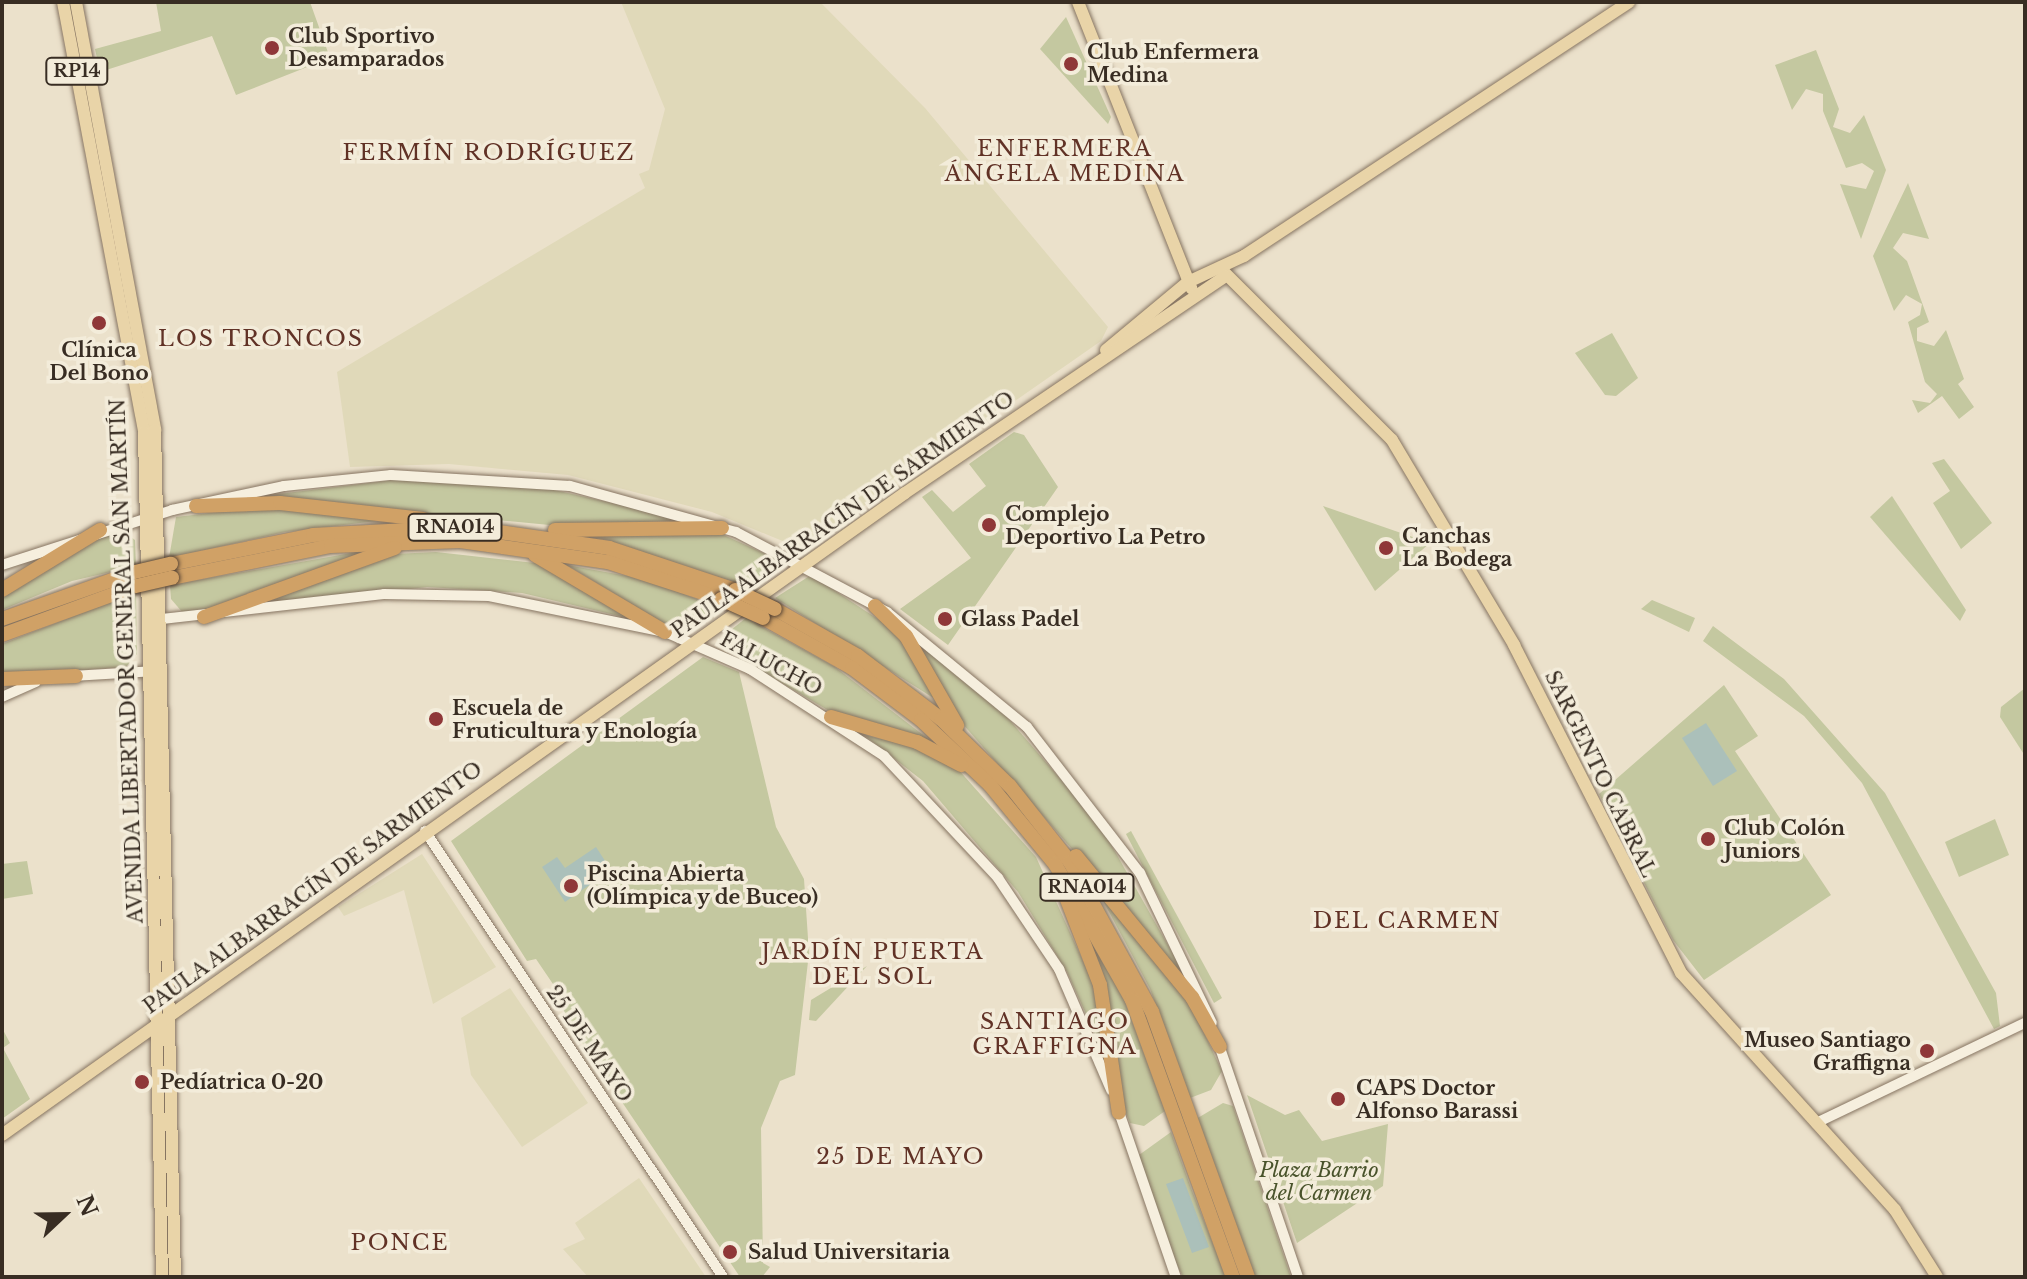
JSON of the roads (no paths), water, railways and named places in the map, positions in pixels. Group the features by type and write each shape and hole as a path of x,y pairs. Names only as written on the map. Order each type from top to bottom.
{"highway":[{"path":"196,506 292,504 490,534 722,528"},
{"path":"2,590 100,530"},
{"name":"RNA014","path":"2,619 136,579 342,531 490,534 622,552 735,590 900,703 1005,791 1076,871 1138,979 1248,1277"},
{"path":"490,534 559,563 665,632"},
{"name":"RNA014","path":"171,571 317,548 448,540 490,534 621,564 769,613 874,667 979,754 1075,895 1127,988 1233,1277"},
{"path":"204,617 365,554 448,540"},
{"name":"RNA014","path":"2,635 136,579"},
{"path":"875,606 906,636 979,754"},
{"path":"2,679 76,676"},
{"path":"831,717 933,749 1005,791 1186,989 1220,1047"},
{"path":"1028,830 1094,963 1119,1113"}],"main road":[{"name":"AVENIDA LIBERTADOR GENERAL SAN MARTÍN","path":"63,2 137,380 148,621 162,1277"},
{"name":"AVENIDA LIBERTADOR GENERAL SAN MARTÍN","path":"76,2 150,388 162,620 175,1277"},
{"path":"1078,2 1193,295"},
{"name":"PAULA ALBARRACÍN DE SARMIENTO","path":"2,1135 425,831 1229,272 1244,256 1629,2"},
{"name":"PAULA ALBARRACÍN DE SARMIENTO","path":"1081,372 1129,324 1188,282 1229,272"},
{"name":"SARGENTO CABRAL","path":"1229,272 1392,440 1525,666 1660,940 1717,1015 1895,1210 1937,1277"}],"street":[{"path":"2,565 100,530 196,506 328,479 482,475 614,495 722,528 805,565 875,606 993,694 1090,800 1169,923 1220,1047 1298,1277"},
{"name":"FALUCHO","path":"148,621 204,617 357,596 458,594 563,606 665,632 694,644 831,717 918,788 1018,904 1069,989 1119,1113 1176,1277"},
{"path":"2,697 76,676 163,671"},
{"name":"25 DE MAYO","path":"425,831 723,1277"},
{"path":"1816,1123 2025,1023"}],"water":[{"path":"1706,723 1737,771 1713,786 1682,738"},
{"name":"Piscina Abierta (Olímpica y de Buceo)","path":"596,847 611,870 565,902 542,867 557,857 565,868"},
{"path":"1183,1178 1209,1247 1192,1253 1166,1184"}],"place":[{"name":"Club Sportivo Desamparados","path":"272,48"},
{"name":"Club Enfermera Medina","path":"1071,64"},
{"name":"Clínica Del Bono","path":"99,323"},
{"name":"Complejo Deportivo La Petro","path":"989,525"},
{"name":"Canchas La Bodega","path":"1386,548"},
{"name":"Glass Padel","path":"945,619"},
{"name":"Escuela de Fruticultura y Enología","path":"436,719"},
{"name":"Club Colón Juniors","path":"1708,839"},
{"name":"Piscina Abierta (Olímpica y de Buceo)","path":"571,886"},
{"name":"Museo Santiago Graffigna","path":"1927,1051"},
{"name":"Pedíatrica 0-20","path":"142,1082"},
{"name":"CAPS Doctor Alfonso Barassi","path":"1338,1099"},
{"name":"Salud Universitaria","path":"730,1252"}],"district":[{"name":"FERMÍN RODRÍGUEZ","path":"489,153"},
{"name":"ENFERMERA ÁNGELA MEDINA","path":"1065,160"},
{"name":"LOS TRONCOS","path":"261,339"},
{"name":"DEL CARMEN","path":"1407,921"},
{"name":"JARDÍN PUERTA DEL SOL","path":"873,964"},
{"name":"SANTIAGO GRAFFIGNA","path":"1055,1034"},
{"name":"25 DE MAYO","path":"901,1157"},
{"name":"PONCE","path":"400,1243"}],"park label":[{"name":"Plaza Barrio del Carmen","path":"1319,1182"}]}
